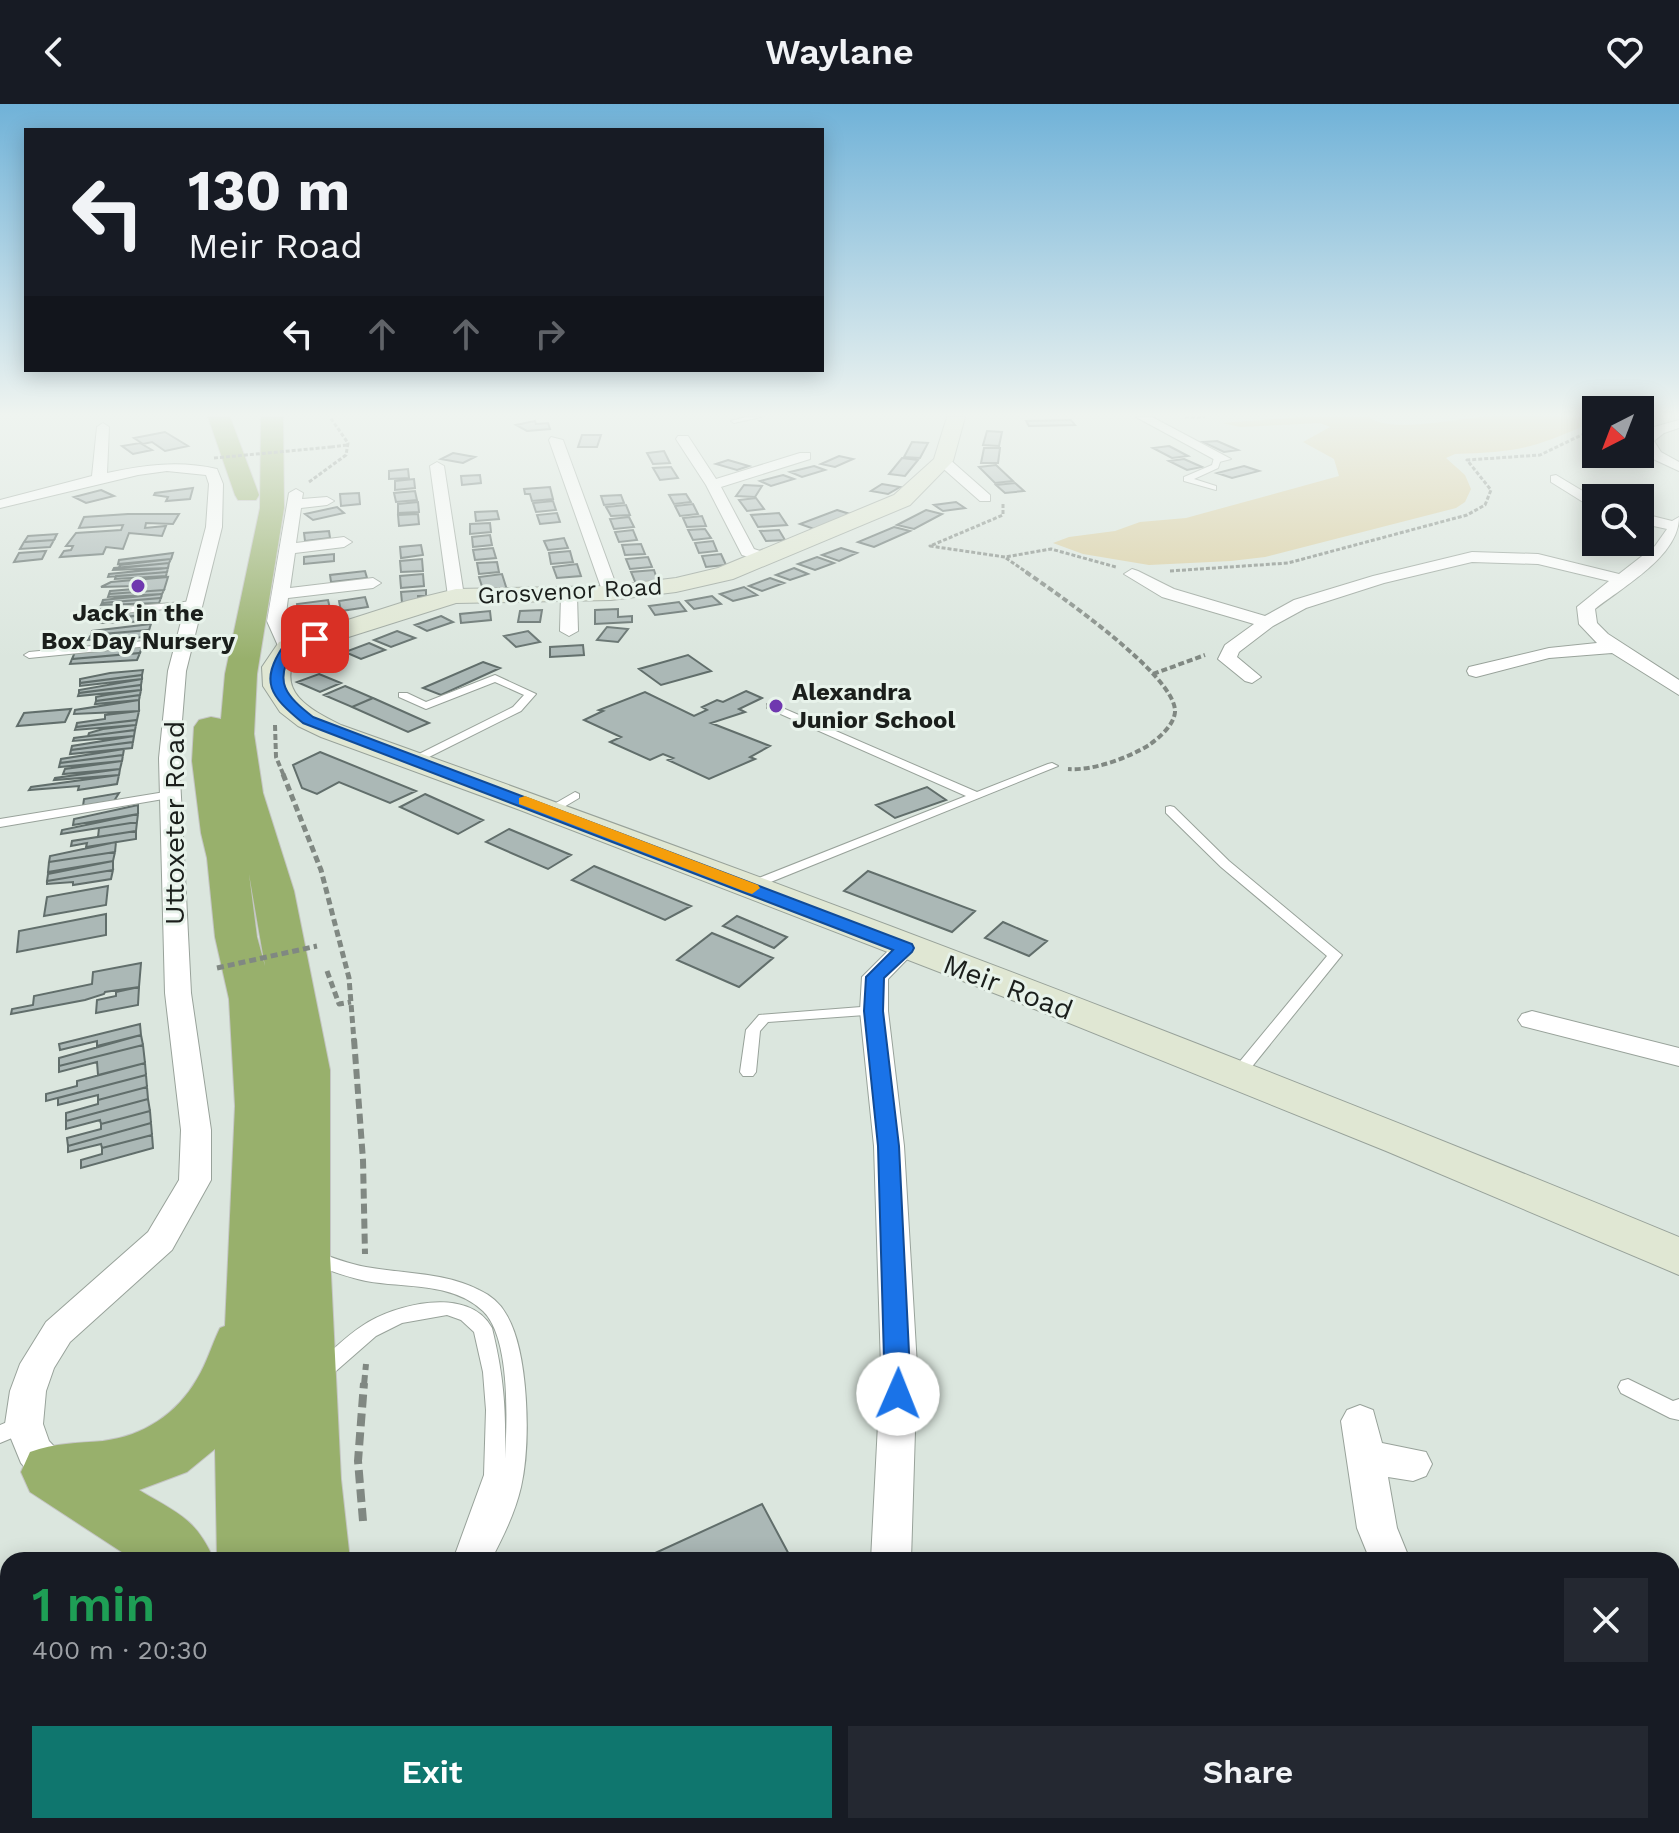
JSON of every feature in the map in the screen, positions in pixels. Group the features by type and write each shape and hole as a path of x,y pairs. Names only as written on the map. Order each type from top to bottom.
{"highway":[{"path":"247,498 213,685 210,761 236,937 252,999 260,1106 256,1309 246,1427 251,1552"},
{"path":"284,498 270,521 241,674 237,734 245,793 274,891 306,1070 302,1254 308,1479 315,1552"},
{"path":"26,1443 101,1471 152,1460 177,1445 217,1401 256,1309"},
{"path":"26,1443 169,1545 174,1552"}],"street":[{"path":"0,504 27,498"},
{"name":"Uttoxeter Road","path":"26,1443 28,1391 38,1364 58,1332 160,1241 195,1180 196,1130 178,993 169,758 177,671 214,527 215,498"},
{"path":"287,498 286,549 276,621 288,648 276,667 277,686 290,706"},
{"path":"310,498 327,501"},
{"path":"442,498 456,596"},
{"path":"577,498 611,593"},
{"path":"720,498 748,552 766,558"},
{"name":"Grosvenor Road","path":"288,648 456,596 611,593 698,581 766,558 904,498"},
{"path":"1654,520 1676,524 1661,549 1586,607 1588,624 1613,647 1679,689"},
{"path":"286,549 344,542"},
{"path":"1252,677 1227,659 1231,649 1267,622 1300,604 1379,579 1472,557 1538,559 1621,579"},
{"path":"1128,571 1168,593 1267,622"},
{"path":"278,594 373,583"},
{"path":"569,595 569,631"},
{"path":"1476,671 1549,653 1613,647"},
{"name":"Meir Road","path":"290,706 308,720 331,731 562,804 748,887 1402,1140 1679,1257"},
{"path":"891,1552 899,1366 889,1146 874,1011 875,977 905,948"},
{"path":"1532,1020 1592,1025 1679,1057"},
{"path":"1387,1552 1377,1528 1364,1440 1413,1464"}],"lane":[{"path":"89,613 195,604"},
{"path":"29,655 186,640"},
{"path":"403,695 426,706 495,678 531,694 517,709 415,760"},
{"path":"771,706 976,796"},
{"path":"748,887 1052,766"},
{"path":"0,823 171,795"},
{"path":"1170,810 1236,873 1335,955 1237,1075"},
{"path":"748,1072 753,1030 764,1018 874,1011"},
{"path":"302,1254 366,1274 442,1282 491,1306 507,1338 515,1380 517,1440 513,1479 482,1552"},
{"path":"306,1386 369,1331 398,1316 447,1308 468,1315 483,1328 493,1372 496,1410 494,1475 467,1552"},
{"path":"1628,1387 1677,1412 1679,1407"}],"path":[{"path":"998,498 1004,506 1003,515 930,546 1005,557 1051,549 1128,571"},
{"path":"1162,571 1288,563 1467,515 1485,505 1488,498"},
{"path":"1005,557 1116,639 1168,690 1176,708 1166,730 1145,747 1079,770 1052,766"},
{"path":"1153,674 1231,649"},
{"path":"290,706 274,709 276,757 321,870 349,978 363,1160 366,1274"},
{"path":"217,968 317,946"},
{"path":"339,1004 351,1002"},
{"path":"364,1532 358,1461 369,1331"}],"shaded area":[{"path":"1260,498 1467,498 1456,508 1265,557 1231,561 1149,565 1083,554 1053,543 1069,537 1115,531 1140,522 1186,518"}],"building":[{"path":"75,498 107,498 86,503"},
{"path":"168,498 190,498 190,499 166,501"},
{"path":"340,498 359,498 360,504 341,506"},
{"path":"395,498 417,500 396,502"},
{"path":"531,498 553,499 532,501"},
{"path":"602,498 622,498 624,503 604,505"},
{"path":"670,498 688,498 691,502 674,504"},
{"path":"756,498 764,509 747,511 739,500"},
{"path":"553,501 556,510 536,512 533,503"},
{"path":"418,502 419,512 398,513 398,504"},
{"path":"956,502 965,508 943,511 934,505"},
{"path":"693,504 698,514 680,516 675,506"},
{"path":"626,505 630,515 611,516 606,507"},
{"path":"337,507 344,513 313,520 305,514"},
{"path":"837,510 850,514 814,529 800,524"},
{"path":"926,510 942,514 914,529 897,525"},
{"path":"497,511 499,519 476,521 475,512"},
{"path":"557,513 560,522 540,524 537,515"},
{"path":"779,513 787,525 758,527 751,515"},
{"path":"179,514 173,524 146,523 145,528 166,526 162,536 129,533 123,549 106,547 103,554 60,557 64,551 71,550 73,546 66,546 76,533 121,530 123,525 79,528 84,517"},
{"path":"418,514 419,524 399,526 398,515"},
{"path":"702,516 706,526 687,527 683,518"},
{"path":"629,517 634,527 614,529 610,519"},
{"path":"490,523 491,532 470,534 470,524"},
{"path":"894,527 910,531 874,547 858,542"},
{"path":"705,529 711,538 693,540 688,530"},
{"path":"633,530 637,540 619,542 615,532"},
{"path":"779,530 785,540 766,541 760,531"},
{"path":"329,531 330,538 305,541 304,533"},
{"path":"57,534 54,540 24,542 28,536"},
{"path":"490,535 492,545 473,547 472,537"},
{"path":"564,538 568,548 548,550 544,541"},
{"path":"54,540 50,547 20,549 24,542"},
{"path":"713,541 717,551 699,553 695,543"},
{"path":"641,544 645,554 625,555 622,545"},
{"path":"421,545 423,555 401,558 400,547"},
{"path":"493,548 496,558 475,560 473,550"},
{"path":"841,548 857,553 839,561 822,555"},
{"path":"46,551 42,559 14,562 19,553"},
{"path":"570,551 573,562 551,564 549,553"},
{"path":"173,553 171,559 118,564 119,560"},
{"path":"334,554 334,561 304,564 304,557"},
{"path":"721,554 726,565 706,567 702,556"},
{"path":"648,557 652,567 630,569 626,559"},
{"path":"817,557 834,563 815,570 798,564"},
{"path":"171,559 169,563 119,568 120,565"},
{"path":"422,559 423,571 401,572 400,561"},
{"path":"497,562 499,572 479,574 477,563"},
{"path":"169,563 168,568 113,570 114,568"},
{"path":"577,564 581,576 557,578 553,567"},
{"path":"168,568 167,572 108,577 109,574"},
{"path":"794,568 808,574 790,580 776,575"},
{"path":"654,570 658,582 636,584 631,572"},
{"path":"365,571 367,578 331,582 330,575"},
{"path":"167,572 166,576 115,579 116,576"},
{"path":"423,574 424,586 401,588 400,576"},
{"path":"502,574 507,590 484,593 479,577"},
{"name":"Jack in the Box Day Nursery","path":"168,577 164,590 109,594 110,591 134,589 135,586 101,587 111,582"},
{"path":"770,578 784,583 762,591 749,586"},
{"path":"744,587 757,595 733,601 720,594"},
{"path":"164,590 162,594 108,597 109,594"},
{"path":"426,590 426,596 418,596 418,601 402,603 401,592"},
{"path":"162,594 161,598 102,603 103,600"},
{"path":"712,596 721,604 694,609 686,601"},
{"path":"365,597 368,607 341,611 339,601"},
{"path":"161,598 159,603 101,605 102,603"},
{"path":"328,600 331,613 299,617 297,604"},
{"path":"679,602 686,611 655,615 649,606"},
{"path":"157,608 155,614 94,620 96,615"},
{"path":"618,609 618,617 632,616 632,622 595,624 595,610"},
{"path":"542,610 540,622 518,622 520,611"},
{"path":"490,611 491,620 461,623 460,614"},
{"path":"155,614 153,621 100,623 102,619"},
{"path":"441,616 453,622 427,631 415,625"},
{"path":"151,624 149,630 91,635 92,631"},
{"path":"607,627 628,629 618,642 597,640"},
{"path":"149,630 146,637 88,640 91,635"},
{"path":"397,631 415,638 391,647 374,640"},
{"path":"528,631 540,642 516,647 504,636"},
{"path":"369,643 385,650 361,659 345,652"},
{"path":"583,645 584,655 550,657 550,647"},
{"path":"142,646 140,653 72,659 75,652"},
{"path":"140,653 137,660 70,664 72,659"},
{"path":"688,655 711,671 661,685 639,669"},
{"path":"483,662 500,668 441,695 423,688"},
{"path":"143,670 142,675 80,683 80,679"},
{"path":"319,674 341,683 320,692 297,682"},
{"path":"142,675 142,679 80,686 80,683"},
{"path":"142,679 141,685 79,693 79,690"},
{"path":"141,685 141,690 78,696 79,693"},
{"path":"345,686 373,698 352,707 324,695"},
{"path":"141,690 140,695 96,701 96,697"},
{"path":"746,691 762,698 739,709 745,712 711,723 770,746 750,757 755,759 709,779 668,760 673,758 663,754 650,760 610,742 621,737 584,720 603,711 599,710 645,692 694,716 707,710 702,707 717,700 723,702"},
{"path":"140,695 139,700 95,704 96,701"},
{"path":"373,698 429,723 408,732 352,707"},
{"path":"139,700 139,711 74,714 75,710"},
{"path":"71,709 65,722 17,726 24,713"},
{"path":"139,711 137,720 76,727 77,723 105,719 105,715"},
{"path":"137,720 136,725 75,730 76,727"},
{"path":"136,725 135,730 88,736 103,729"},
{"path":"135,730 134,736 73,741 74,738"},
{"path":"134,736 133,742 71,750 72,746"},
{"path":"133,742 132,748 70,754 71,750"},
{"path":"124,749 123,755 60,763 61,759"},
{"path":"320,752 416,791 390,803 339,782 317,794 302,788 293,765"},
{"path":"123,755 122,761 59,767 60,763"},
{"path":"122,761 120,769 63,774 65,769"},
{"path":"120,769 119,775 54,780 55,778"},
{"path":"119,775 117,784 78,790 79,786 29,790 31,787"},
{"path":"927,787 946,800 895,818 876,805"},
{"path":"119,793 114,801 83,806 84,799"},
{"path":"425,794 483,820 458,834 400,807"},
{"path":"138,805 138,814 73,825 74,819"},
{"path":"138,814 137,822 61,834 62,830"},
{"path":"137,822 136,831 98,837 99,828"},
{"path":"509,829 571,855 548,869 486,842"},
{"path":"136,831 136,839 86,847 87,843 71,846 72,841"},
{"path":"116,842 115,852 49,862 50,856"},
{"path":"115,852 113,861 48,872 49,862"},
{"path":"113,861 113,870 47,881 48,874"},
{"path":"594,866 691,906 665,920 572,880"},
{"path":"113,870 111,879 73,885 73,882 47,884 47,881"},
{"path":"868,871 975,911 952,932 844,891"},
{"path":"108,886 106,905 44,916 47,897"},
{"path":"106,914 106,935 17,952 19,931"},
{"path":"737,916 787,937 774,948 723,926"},
{"path":"1003,922 1047,941 1029,956 985,938"},
{"path":"712,933 773,958 739,987 677,960"},
{"path":"141,963 139,987 11,1014 12,1009 33,1005 34,996 92,984 93,972"},
{"path":"139,987 138,1005 96,1013 97,1000"},
{"path":"140,1024 141,1035 97,1046 97,1041 60,1050 59,1044"},
{"path":"141,1035 143,1045 59,1066 59,1058"},
{"path":"143,1045 145,1063 98,1075 97,1062 59,1072 59,1066"},
{"path":"145,1063 146,1075 46,1101 46,1094 77,1086 77,1081"},
{"path":"146,1075 147,1087 98,1100 98,1095 58,1105 58,1098"},
{"path":"147,1087 148,1099 66,1121 66,1113 98,1104 98,1100"},
{"path":"148,1099 150,1111 101,1124 100,1120 66,1129 66,1121"},
{"path":"150,1111 151,1123 68,1146 67,1138 101,1129 101,1124"},
{"path":"151,1123 152,1135 102,1148 101,1144 68,1152 68,1146"},
{"path":"152,1135 153,1148 81,1168 81,1160 102,1154 102,1148"},
{"path":"762,1504 788,1552 657,1552"}],"slow traffic":[{"path":"525,801 752,888"}],"place":[{"name":"Jack in the Box Day Nursery","path":"138,586"},
{"name":"Alexandra Junior School","path":"776,706"}],"route":[{"path":"315,639 288,648 276,667 277,686 290,706 308,720 905,948 875,977 874,1011 889,1146 898,1394"}]}
